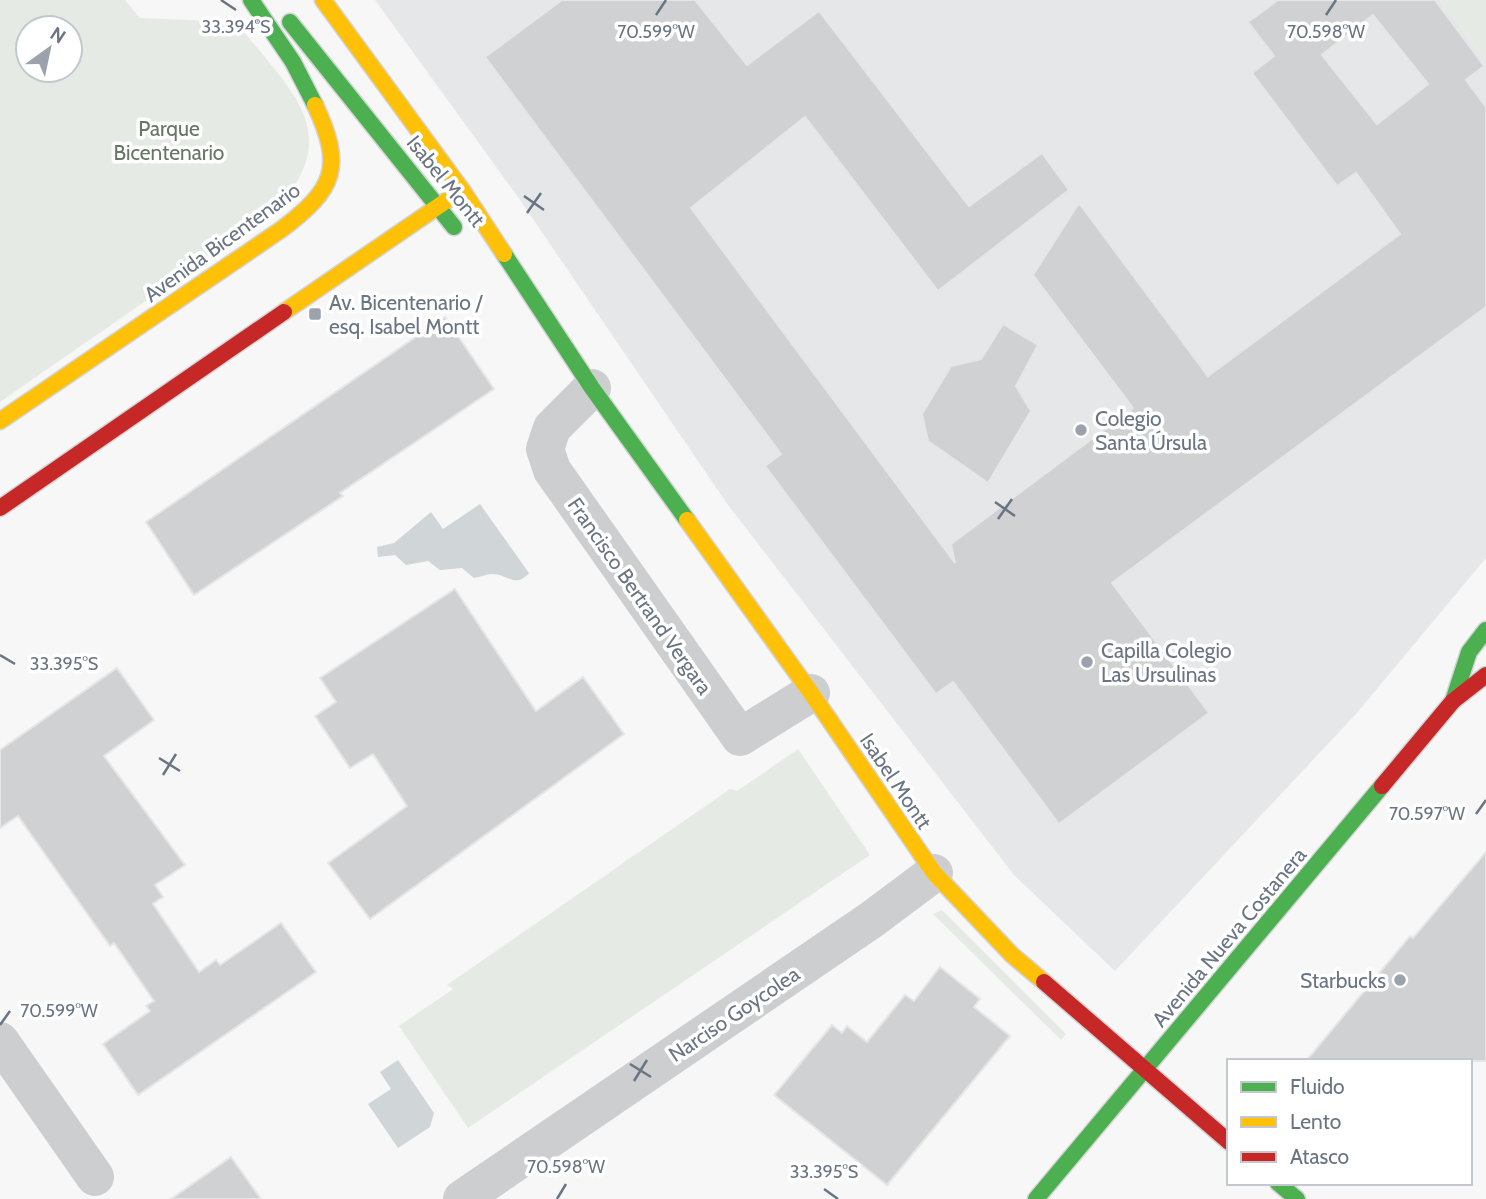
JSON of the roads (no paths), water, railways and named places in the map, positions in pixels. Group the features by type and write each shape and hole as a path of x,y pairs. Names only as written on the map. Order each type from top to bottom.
{"main road":[{"name":"Avenida Bicentenario","path":"0,421 282,229 311,207 329,182 332,160 314,99 251,0"},
{"name":"Isabel Montt","path":"267,0 295,28 466,240"},
{"name":"Isabel Montt","path":"323,0 462,190 592,388 811,693 933,873 1012,955 1227,1140"},
{"path":"0,508 462,190"},
{"name":"Isabel Montt","path":"502,282 592,388"},
{"name":"Avenida Nueva Costanera","path":"1453,701 1469,652 1486,630"},
{"name":"Avenida Nueva Costanera","path":"1036,1199 1453,701 1486,675"},
{"path":"1280,1185 1297,1199"}],"street":[{"name":"Francisco Bertrand Vergara","path":"592,388 552,428 545,449 552,470 740,737 811,693"},
{"name":"Narciso Goycolea","path":"462,1199 860,928 933,873"},
{"path":"0,1041 95,1177"}],"place":[{"name":"Av. Bicentenario / esq. Isabel Montt","path":"315,314"},
{"name":"Colegio Santa Úrsula","path":"1081,430"},
{"name":"Capilla Colegio Las Ursulinas","path":"1087,662"},
{"name":"Starbucks","path":"1400,980"}],"park label":[{"name":"Parque Bicentenario","path":"169,140"}]}
